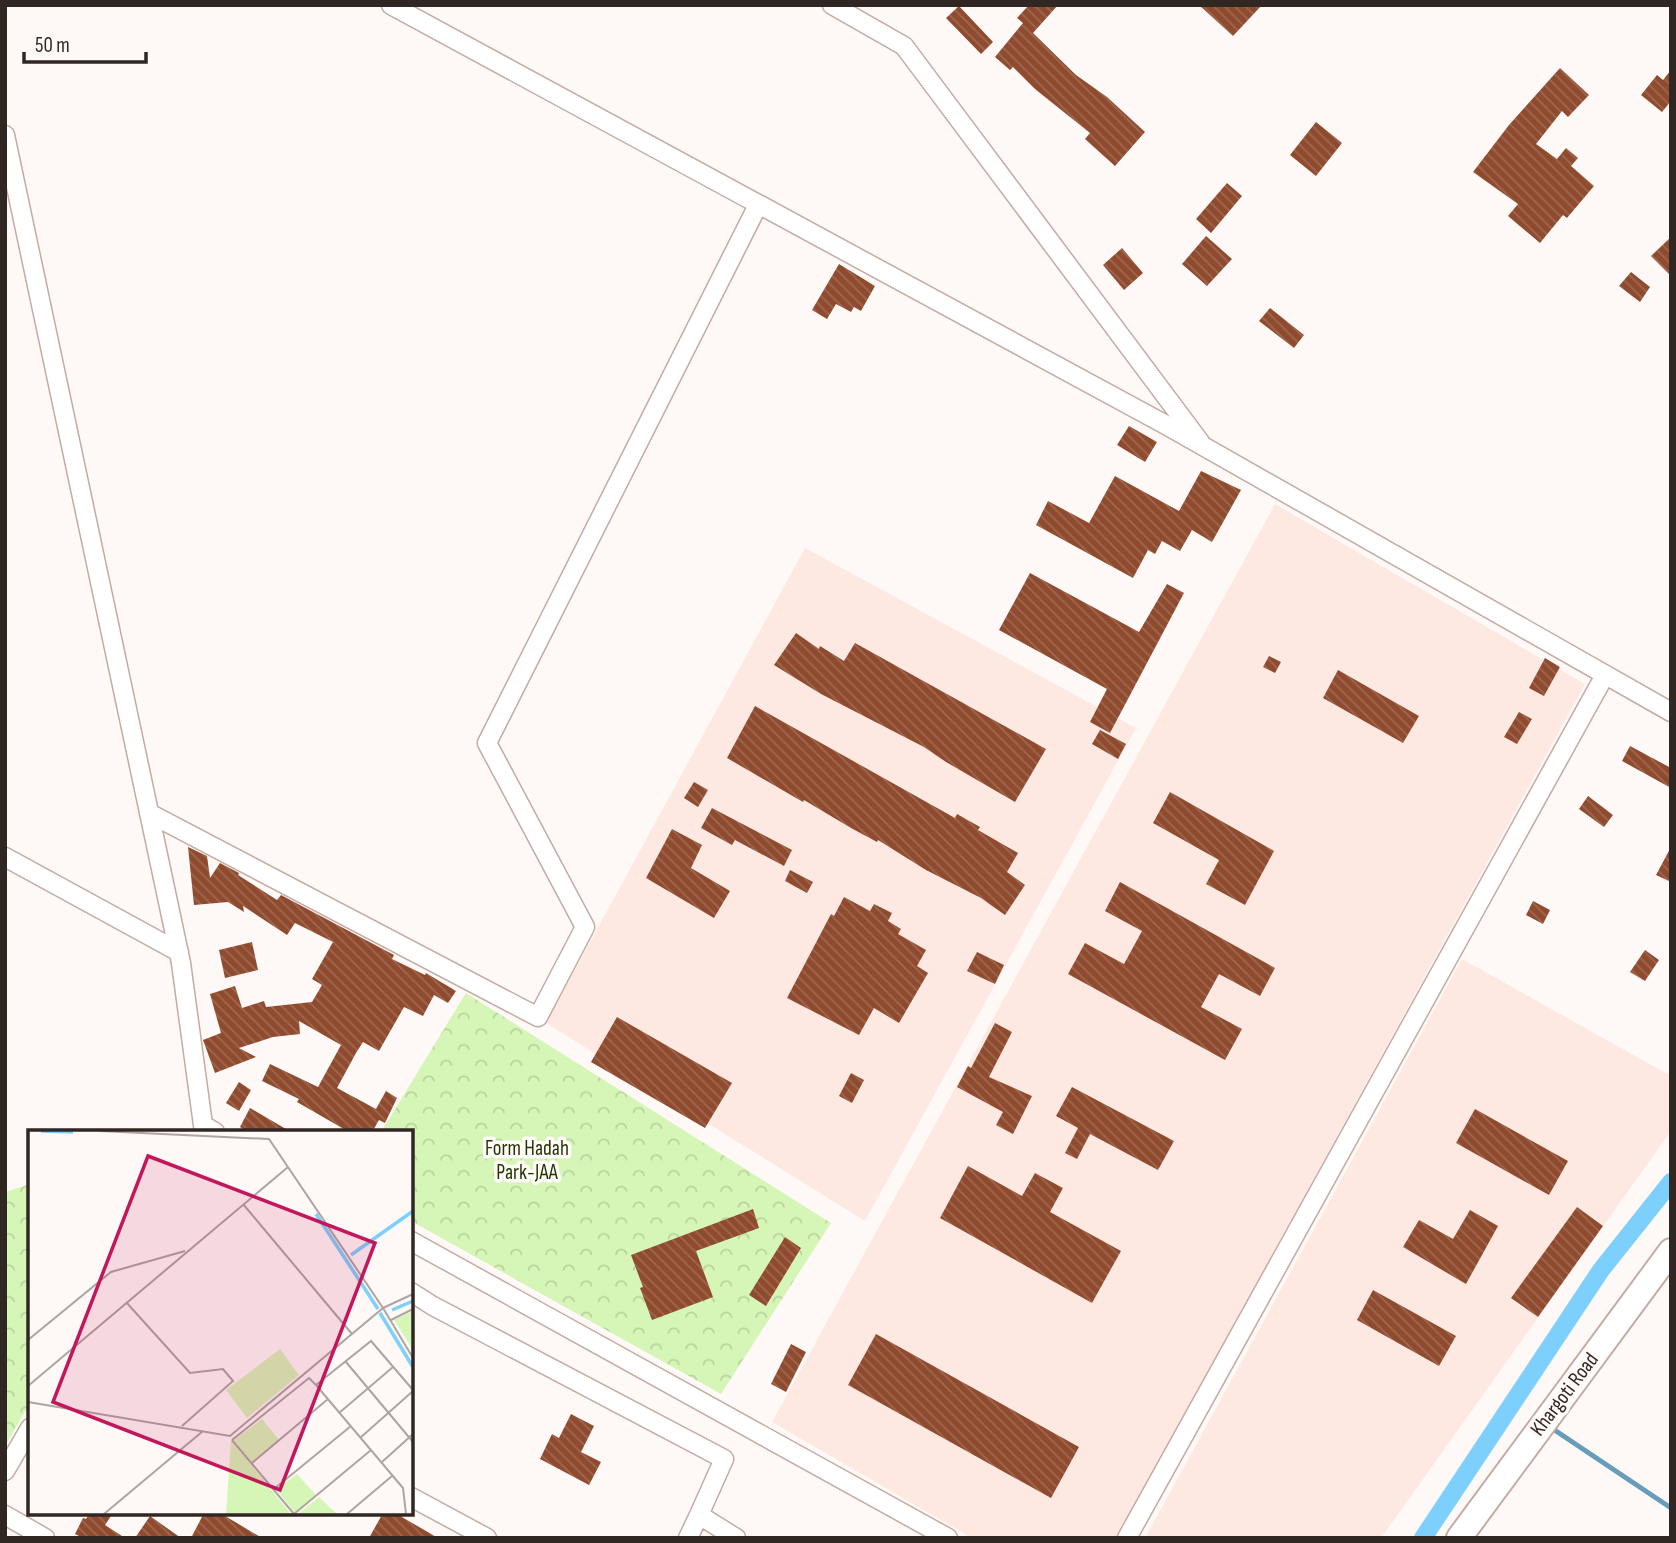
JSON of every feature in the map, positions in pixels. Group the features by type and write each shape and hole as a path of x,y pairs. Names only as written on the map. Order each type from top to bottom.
{"main road":[{"name":"Khargoti Road","path":"1459,1538 1671,1251"}],"street":[{"path":"391,5 1204,448 1671,712"},
{"path":"832,5 904,46 1204,448"},
{"path":"5,135 178,952 204,1130"},
{"path":"149,813 538,1017 585,927 486,743 758,205"},
{"path":"1127,1538 1605,675"},
{"path":"5,857 178,952"},
{"path":"413,1242 948,1538"},
{"path":"413,1293 724,1459 688,1538"},
{"path":"5,1471 28,1431"},
{"path":"413,1498 487,1538"},
{"path":"5,1515 45,1538"},
{"path":"699,1515 736,1538"}],"shaded area":[{"path":"1275,504 1585,684 1117,1538 972,1538 772,1422"},
{"path":"805,548 1136,728 865,1221 546,1023"},
{"path":"1462,959 1671,1076 1671,1131 1381,1538 1145,1538"}],"green space":[{"name":"Form Hadah Park-JAA","path":"466,993 831,1223 721,1394 413,1222 413,1130 382,1130"},
{"path":"28,1185 28,1406 5,1446 5,1192"}],"building":[{"path":"1029,5 1058,5 1033,33 1076,75 1107,97 1145,132 1115,166 1085,139 1090,133 1035,89 1013,67 1010,70 995,57 1023,23 1017,18"},
{"path":"1199,5 1262,5 1233,36"},
{"path":"959,6 993,42 981,54 946,18"},
{"path":"1560,68 1589,95 1568,117 1562,111 1536,144 1557,159 1566,148 1578,158 1571,166 1594,186 1567,218 1563,215 1540,243 1508,216 1518,204 1473,172 1509,125"},
{"path":"1671,70 1671,101 1662,112 1641,95 1657,75 1663,80"},
{"path":"1316,122 1342,143 1316,176 1290,155"},
{"path":"1227,183 1242,196 1211,233 1196,219"},
{"path":"1206,236 1232,259 1207,286 1182,264"},
{"path":"1671,237 1671,276 1651,256"},
{"path":"1122,248 1143,273 1124,290 1103,265"},
{"path":"839,264 875,286 861,311 854,307 851,312 836,304 827,319 812,310"},
{"path":"1631,272 1650,287 1640,302 1619,286"},
{"path":"1270,308 1304,335 1294,348 1259,321"},
{"path":"1129,426 1157,442 1145,462 1117,445"},
{"path":"1201,471 1241,490 1212,542 1192,530 1180,551 1162,541 1155,554 1148,550 1133,578 1036,525 1048,501 1089,523 1115,476 1179,511"},
{"path":"1030,573 1139,632 1167,584 1184,593 1110,733 1090,722 1107,689 999,630"},
{"path":"796,633 819,649 820,646 844,661 855,643 1046,749 1015,802 924,747 821,694 774,665"},
{"path":"1269,656 1281,662 1275,673 1263,667"},
{"path":"1545,658 1560,667 1544,696 1529,688"},
{"path":"1338,670 1419,716 1403,743 1323,698"},
{"path":"755,706 955,818 957,814 980,827 978,830 1018,853 1007,872 1025,885 1005,915 981,898 727,758"},
{"path":"1519,712 1532,719 1517,744 1504,737"},
{"path":"1100,730 1126,744 1118,759 1092,744"},
{"path":"1630,746 1671,768 1671,788 1622,761"},
{"path":"694,782 708,790 698,807 684,798"},
{"path":"1170,792 1274,851 1245,905 1206,884 1219,860 1153,823"},
{"path":"1588,796 1613,815 1604,827 1579,809"},
{"path":"712,808 792,850 784,866 735,840 732,845 701,828"},
{"path":"672,829 702,845 691,868 730,891 714,918 646,878"},
{"path":"188,847 207,856 210,878 220,863 277,900 281,895 394,955 392,959 425,975 426,973 456,991 448,1003 434,995 423,1016 404,1007 379,1051 363,1042 337,1088 376,1109 386,1091 397,1098 385,1123 379,1120 373,1130 346,1130 297,1102 299,1099 262,1081 270,1064 318,1087 341,1045 299,1021 300,1034 273,1037 239,1048 256,1057 215,1073 203,1040 221,1033 210,994 235,986 242,1008 264,1001 266,1007 312,1002 322,985 312,979 333,942 295,923 287,935 243,906 244,912 228,902 194,905"},
{"path":"1671,847 1671,882 1656,875"},
{"path":"790,870 813,882 807,893 785,881"},
{"path":"1120,882 1275,968 1260,996 1219,974 1201,1007 1242,1029 1225,1060 1068,974 1085,943 1124,964 1142,931 1105,911"},
{"path":"844,897 870,911 874,904 892,913 888,921 901,929 898,934 926,950 917,966 928,973 899,1023 874,1008 859,1035 787,998 831,914 834,916"},
{"path":"1533,901 1550,910 1543,924 1526,915"},
{"path":"252,942 258,970 225,978 219,950"},
{"path":"1645,950 1659,960 1645,981 1630,972"},
{"path":"977,952 1004,965 995,984 967,971"},
{"path":"617,1017 732,1083 705,1128 591,1062"},
{"path":"995,1023 1012,1032 989,1077 1032,1096 1013,1134 996,1125 1003,1112 957,1087 968,1066 971,1068"},
{"path":"851,1073 864,1080 852,1103 839,1096"},
{"path":"239,1082 251,1090 239,1111 226,1103"},
{"path":"1072,1087 1174,1141 1158,1170 1090,1134 1077,1159 1065,1153 1078,1128 1056,1116"},
{"path":"250,1108 288,1130 245,1130 240,1127"},
{"path":"1475,1109 1568,1161 1549,1195 1456,1143"},
{"path":"968,1166 1022,1196 1035,1173 1063,1188 1050,1212 1121,1251 1092,1303 940,1218"},
{"path":"1577,1207 1603,1226 1538,1317 1511,1298"},
{"path":"753,1209 759,1228 696,1251 713,1297 652,1320 631,1255"},
{"path":"1470,1210 1498,1226 1466,1284 1403,1247 1419,1220 1453,1239"},
{"path":"785,1237 801,1248 766,1306 749,1295"},
{"path":"1373,1290 1456,1336 1439,1366 1357,1320"},
{"path":"876,1334 1079,1447 1051,1498 848,1385"},
{"path":"791,1344 806,1352 786,1392 771,1384"},
{"path":"571,1414 594,1426 581,1452 601,1462 589,1485 540,1459 552,1434 559,1438"},
{"path":"89,1515 112,1515 105,1525 125,1538 83,1538 75,1534 83,1518 86,1519"},
{"path":"203,1515 223,1515 262,1538 191,1538"},
{"path":"382,1515 398,1515 438,1538 369,1538"},
{"path":"150,1516 181,1538 135,1538"}],"waterway":[{"path":"1423,1538 1601,1270 1671,1182"},
{"path":"1550,1427 1671,1508"}]}
